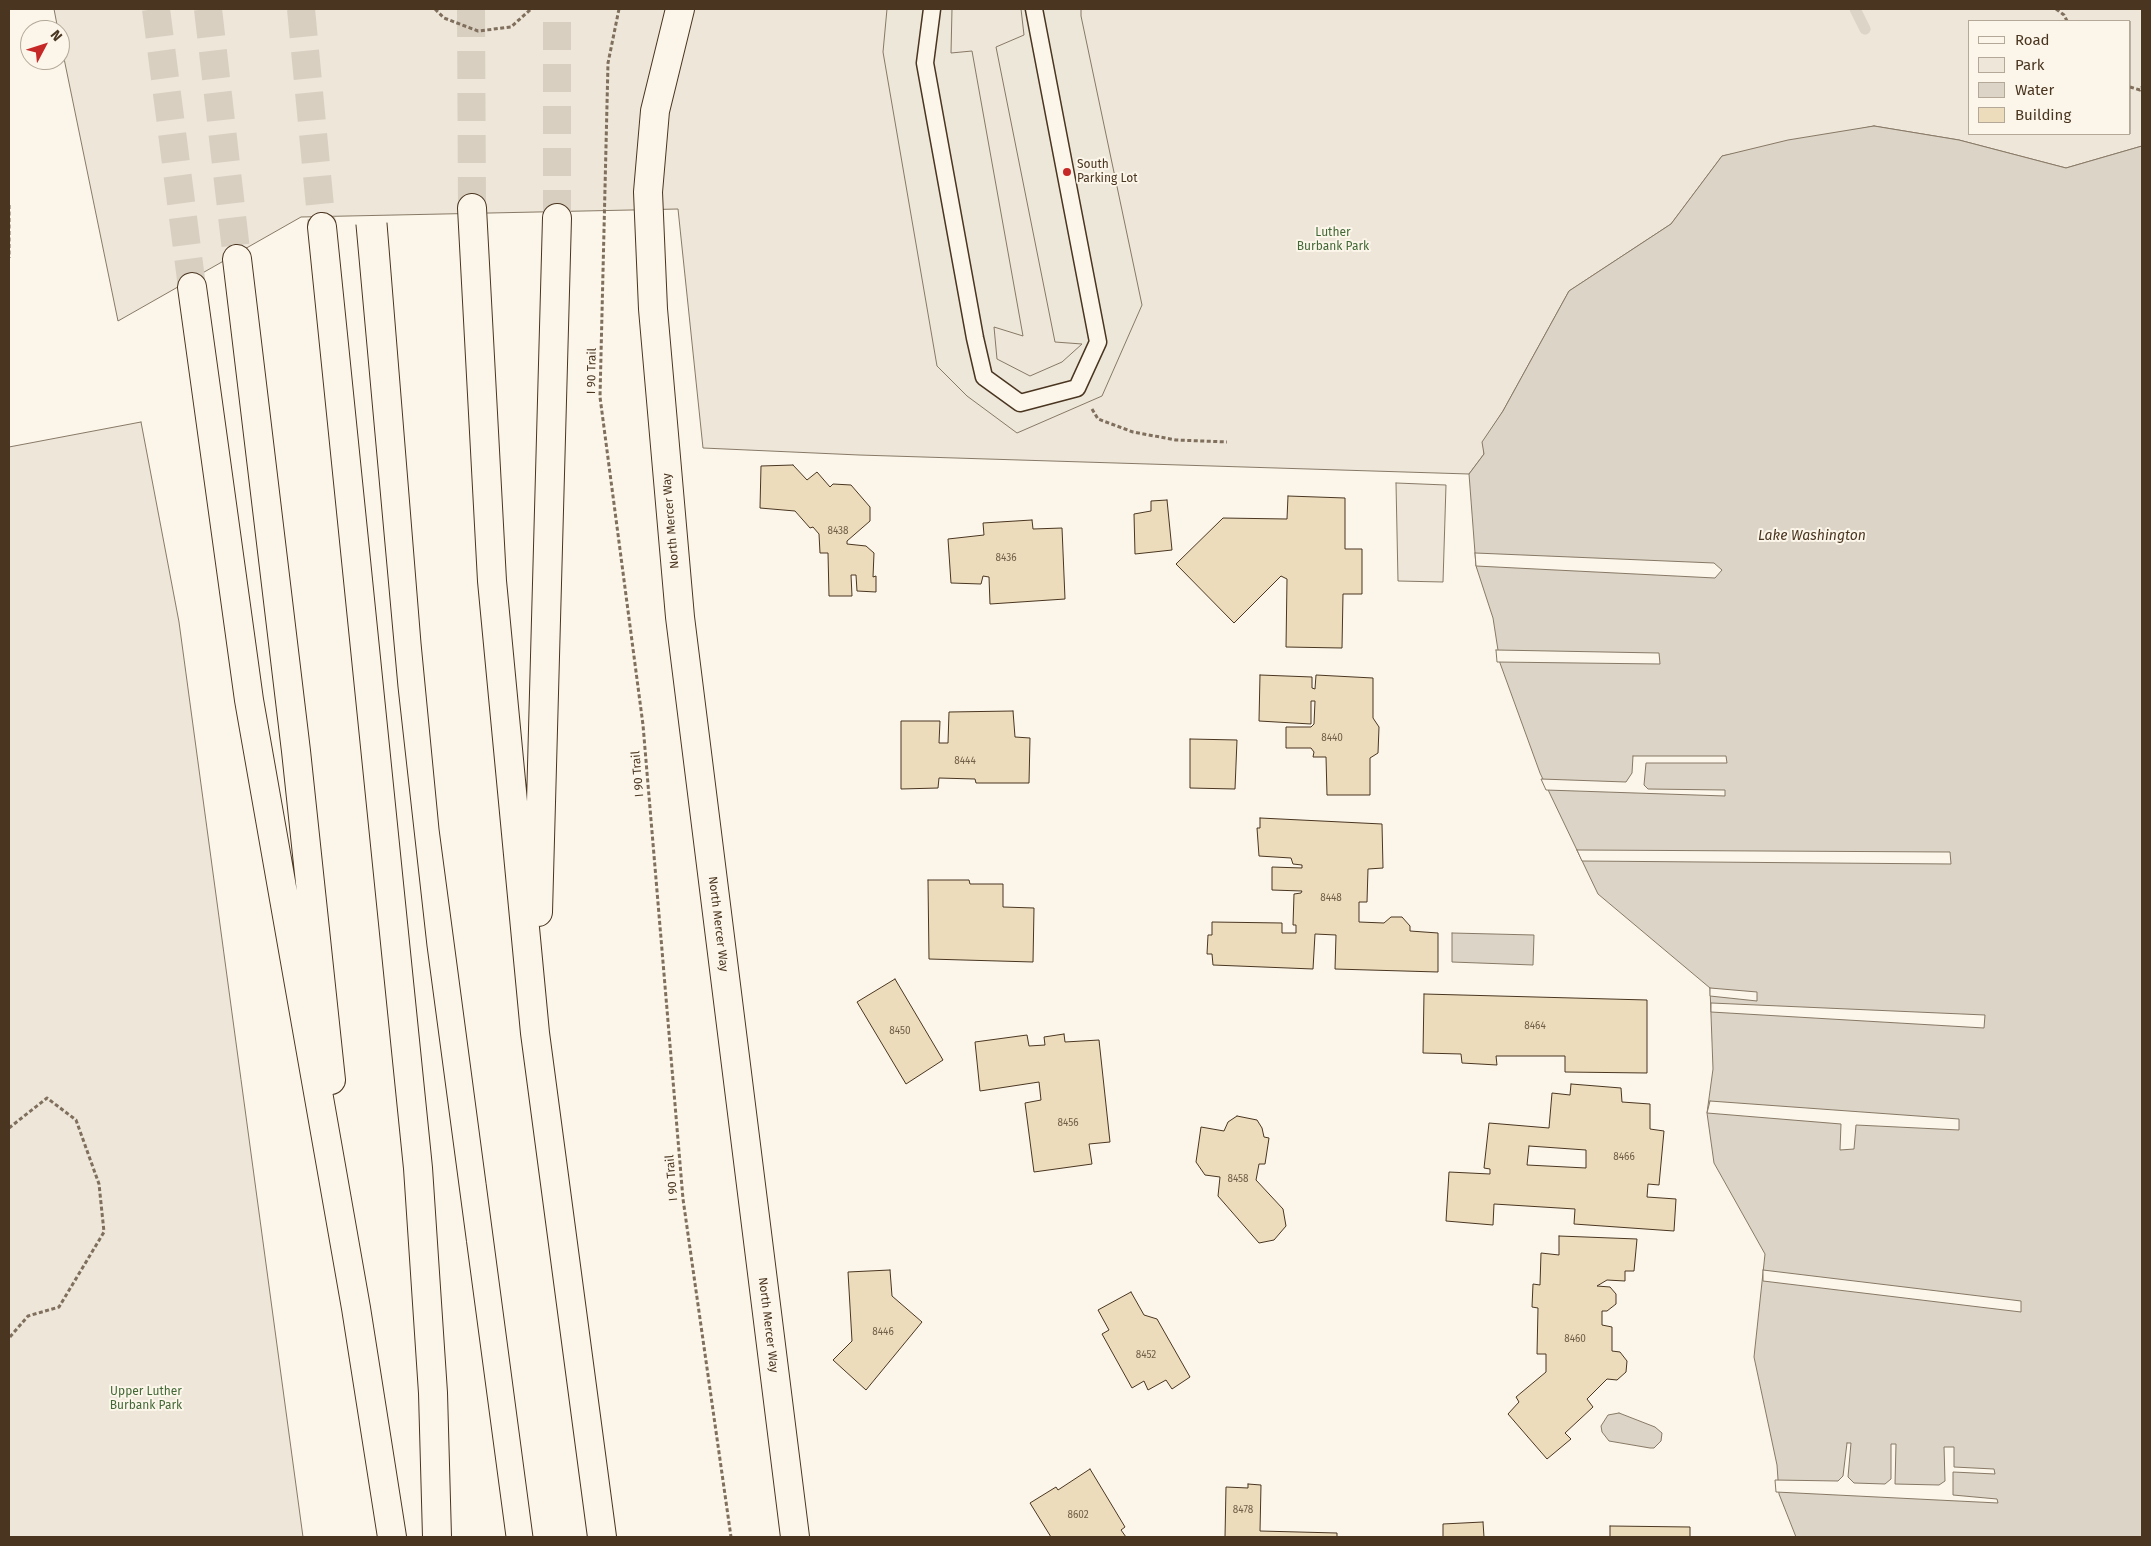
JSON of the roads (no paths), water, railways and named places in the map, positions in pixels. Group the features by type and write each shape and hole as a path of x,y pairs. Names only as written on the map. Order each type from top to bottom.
{"main road":[{"name":"North Mercer Way","path":"680,9 655,111 648,192 653,309 680,617 795,1537"},
{"path":"472,208 492,581 535,1033 602,1537"},
{"path":"535,1033 557,218"},
{"path":"322,227 418,1168 433,1393 437,1537"},
{"path":"237,259 296,751 356,1308"},
{"path":"192,287 249,700 356,1308 392,1537"}],"lane":[{"path":"932,9 925,63 973,329 984,377 1020,403 1077,388 1098,342 1034,9"}],"water":[{"name":"Lake Washington","path":"1874,126 1959,140 2066,168 2142,146 2142,1537 1796,1537 1779,1494 1777,1465 1754,1357 1765,1254 1714,1163 1707,1113 1713,1069 1710,988 1598,894 1540,773 1500,663 1493,618 1476,566 1469,474 1484,454 1482,442 1503,411 1569,291 1671,224 1722,156 1788,140"},
{"path":"1452,933 1534,935 1533,965 1452,962"},
{"path":"1619,1413 1655,1427 1662,1433 1661,1441 1654,1448 1650,1448 1609,1441 1602,1432 1601,1426 1608,1415"}],"waterway":[{"path":"1855,9 1865,29"}],"tunnel":[{"path":"156,9 192,287"},
{"path":"208,9 237,259"},
{"path":"301,9 322,227"},
{"path":"471,9 472,208"},
{"path":"557,9 557,218"}],"tram line":[{"path":"387,223 421,643 439,829 533,1537"},
{"path":"356,225 398,687 427,946 506,1537"}],"place":[{"name":"South Parking Lot","path":"1067,172"}],"park label":[{"name":"Luther Burbank Park","path":"1333,240"},
{"name":"Upper Luther Burbank Park","path":"146,1399"}]}
